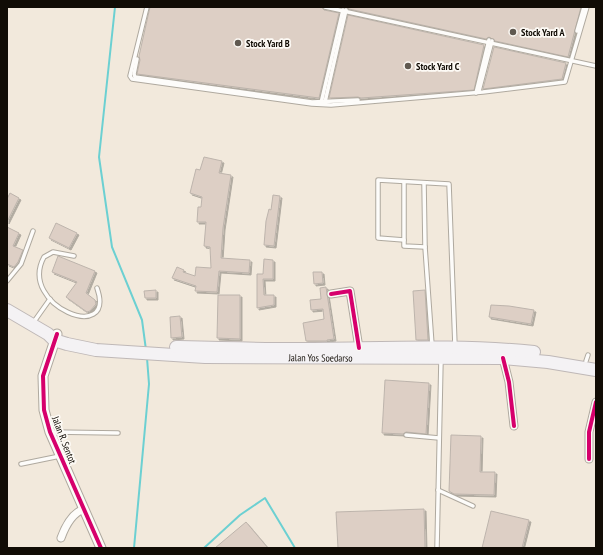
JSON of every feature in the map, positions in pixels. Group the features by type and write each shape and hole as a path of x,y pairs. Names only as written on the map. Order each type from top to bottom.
{"highway":[{"name":"Jalan Yos Soedarso","path":"8,314 53,336 80,347 163,351 295,354 360,352 435,354 503,349 590,360"},
{"name":"Jalan Yos Soedarso","path":"163,351 248,346 295,354"},
{"name":"Jalan Yos Soedarso","path":"456,353 548,362 596,370"}],"street":[{"path":"331,294 350,291 360,352"},
{"name":"Jalan R. Sentot","path":"53,336 45,366 42,386 44,410 50,432 101,548"},
{"path":"503,358 509,382 514,426"},
{"path":"589,459 589,432 596,402"},
{"path":"61,538 65,528 80,510 84,509"}],"lane":[{"path":"148,7 130,76 132,79 322,103 477,92 564,82 585,7"},
{"path":"325,7 570,58 596,65"},
{"path":"334,7 344,10"},
{"path":"322,103 344,10"},
{"path":"477,92 490,41"},
{"path":"404,240 378,238 378,180 449,184 450,248 456,353"},
{"path":"404,182 404,246 426,247"},
{"path":"424,183 426,247 435,354 439,438 437,548"},
{"path":"7,281 21,264 33,231"},
{"path":"74,256 53,252 44,257 39,270 40,281 50,300 68,312 82,317 90,316 96,312 100,303 97,288"},
{"path":"31,324 50,300"},
{"path":"50,432 118,433"},
{"path":"406,435 439,438"},
{"path":"20,464 61,455"},
{"path":"438,490 473,506"}],"building":[{"name":"Stock Yard B","path":"150,7 322,7 324,10 339,13 319,98 137,74 140,60 139,56"},
{"name":"Stock Yard A","path":"347,7 581,7 568,57 495,41 489,37 486,39 349,9"},
{"name":"Stock Yard C","path":"348,15 484,45 474,90 361,98 329,98"},
{"path":"494,47 566,63 562,79 483,89"},
{"path":"204,157 222,161 219,173 231,175 223,228 221,258 250,260 249,273 219,271 217,292 195,291 196,286 172,278 177,267 184,270 183,272 195,276 196,267 211,268 210,247 204,246 206,222 197,222 198,207 201,207 202,197 190,193 196,169 200,170"},
{"path":"10,193 19,198 7,222 7,199"},
{"path":"273,195 280,196 274,246 264,245 266,221 269,209 271,210"},
{"path":"56,223 77,233 69,248 49,238"},
{"path":"7,227 19,233 13,246 23,250 14,267 7,264"},
{"path":"58,256 95,271 86,293 95,300 96,304 90,311 87,312 66,297 77,282 52,272"},
{"path":"264,259 273,260 273,279 263,279 264,295 274,295 274,305 257,308 257,274 263,274"},
{"path":"313,272 322,272 323,283 314,284"},
{"path":"326,287 334,339 327,341 306,341 303,323 324,319 323,309 311,310 310,300 321,299 320,288"},
{"path":"156,290 156,298 145,298 144,291"},
{"path":"425,290 428,340 416,340 413,291"},
{"path":"218,295 240,295 240,339 217,338"},
{"path":"491,305 534,310 531,324 489,317"},
{"path":"180,316 182,337 171,338 170,317"},
{"path":"385,380 429,383 426,434 406,432 403,434 382,433"},
{"path":"451,435 481,436 480,472 495,472 494,495 454,494 449,491"},
{"path":"424,509 425,548 338,548 336,512"},
{"path":"491,511 529,520 522,548 482,548"},
{"path":"246,522 268,548 215,548"}],"waterway":[{"path":"115,7 99,157 112,247 142,320 146,350"},
{"path":"134,548 149,384 147,358"},
{"path":"204,548 240,515 265,498 295,548"}],"cycle path":[{"path":"331,294 350,291 359,348"},
{"path":"57,334 43,376 44,410 50,432 101,548"},
{"path":"503,358 509,382 514,426"},
{"path":"589,459 589,432 596,402"}],"place":[{"name":"Stock Yard A","path":"513,32"},
{"name":"Stock Yard B","path":"238,43"},
{"name":"Stock Yard C","path":"408,66"}]}
